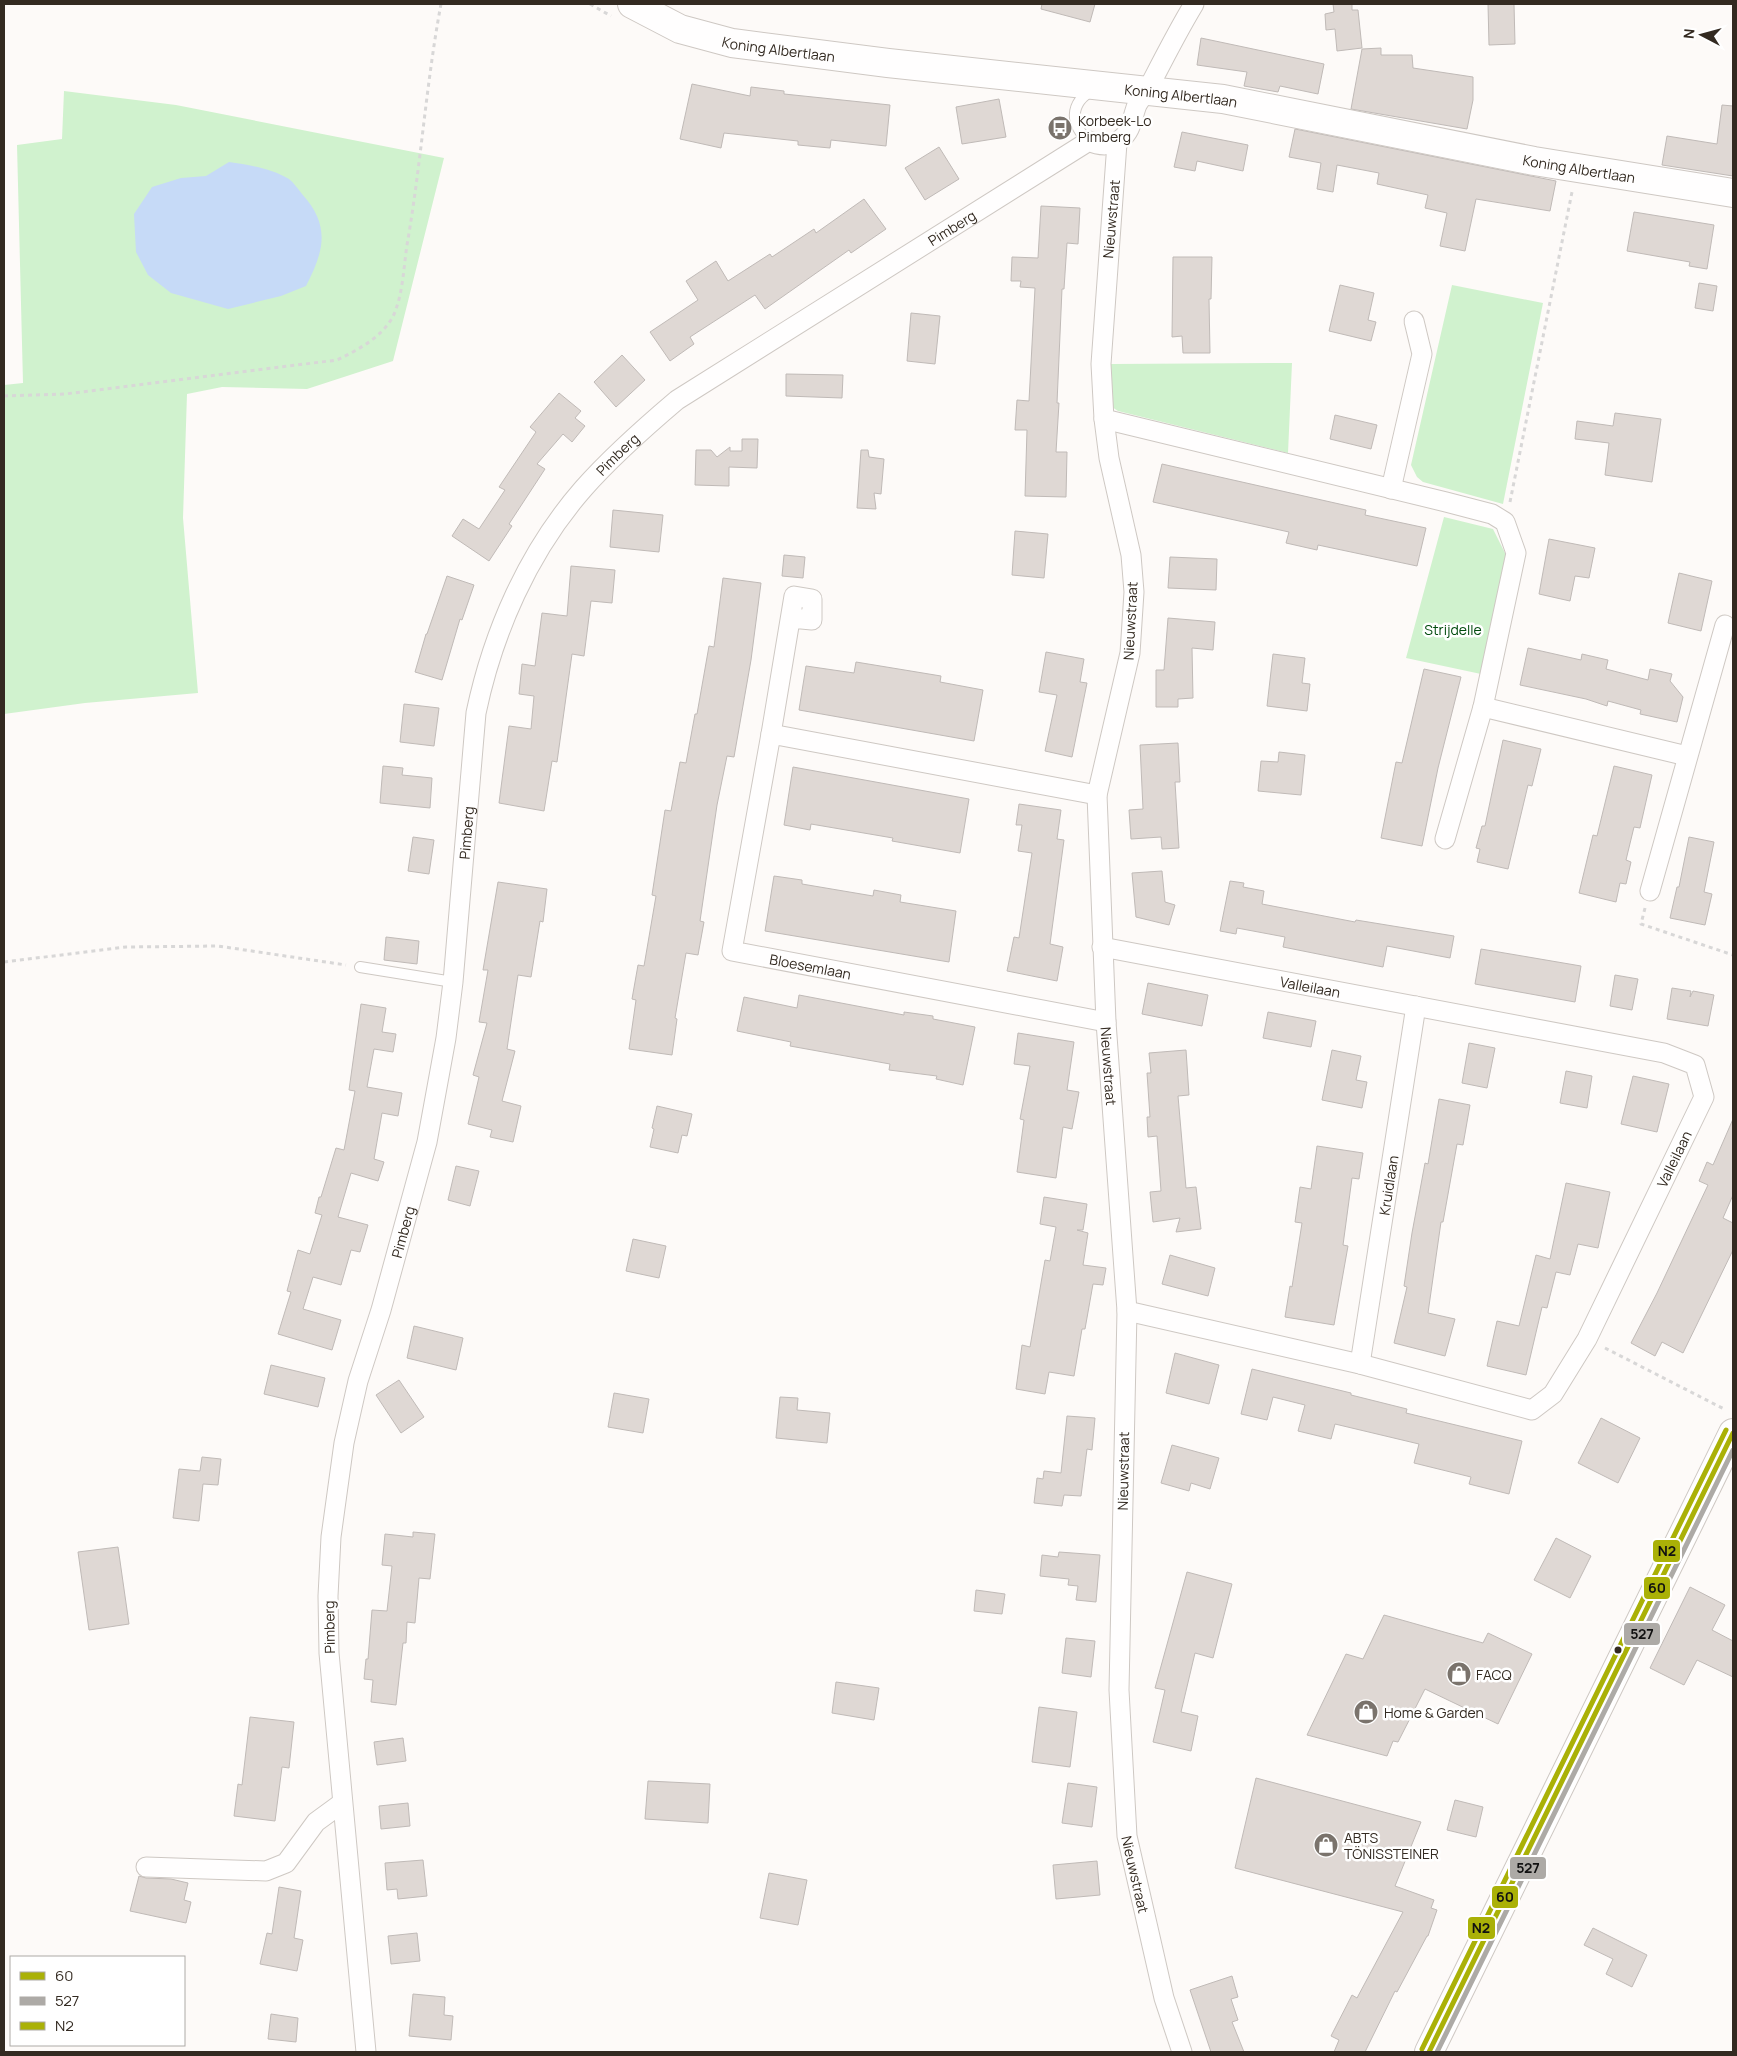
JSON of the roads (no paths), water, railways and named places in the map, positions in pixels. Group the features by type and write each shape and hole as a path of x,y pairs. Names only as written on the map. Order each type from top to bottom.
{"street":[{"name":"Koning Albertlaan","path":"632,4 680,30 732,43 888,63 1223,99 1576,168 1733,192"},
{"path":"1089,141 1101,146 1117,142 1129,131 1138,104 1147,91 1162,58 1194,4"},
{"name":"Pimberg","path":"366,2052 329,1653 328,1596 331,1537 338,1475 358,1380 381,1310 427,1142 446,1038 453,982 476,713 484,676 497,637 521,582 546,540 582,490 631,438 677,400 1089,141"},
{"name":"Nieuwstraat","path":"1117,142 1101,354 1104,419 1109,458 1131,555 1134,592 1130,653 1097,795 1106,1022 1127,1311 1119,1690 1127,1836 1164,1998 1182,2052"},
{"path":"1391,490 1422,354 1414,321"},
{"path":"1104,419 1492,514 1505,522 1516,553 1483,707 1445,838"},
{"name":"Bloesemlaan","path":"791,618 812,620 812,599 794,596 732,951 1106,1022"},
{"path":"1650,891 1725,625"},
{"path":"1483,707 1687,756"},
{"path":"770,734 1097,795"},
{"name":"Valleilaan","path":"1102,948 1664,1053 1695,1065 1704,1097 1587,1339 1552,1394 1532,1410 1360,1364 1127,1311"},
{"name":"Kruidlaan","path":"1360,1364 1416,1006"},
{"path":"1429,2052 1733,1432"},
{"path":"146,1867 266,1871 286,1863 316,1822 342,1803"}],"lane":[{"path":"1089,141 1080,133 1076,125 1075,114 1078,102 1085,94 1094,89 1106,87"},
{"path":"360,967 453,982"}],"water":[{"path":"229,162 267,170 289,179 311,206 321,228 322,239 317,261 306,286 281,296 228,309 171,293 148,275 136,252 134,214 152,187 181,178 206,176"}],"place":[{"name":"Korbeek-Lo Pimberg","path":"1060,128"},
{"name":"FACQ","path":"1459,1674"},
{"name":"Home & Garden","path":"1366,1712"},
{"name":"ABTS TÖNISSTEINER","path":"1326,1845"}],"park label":[{"name":"Strijdelle","path":"1453,629"}]}
